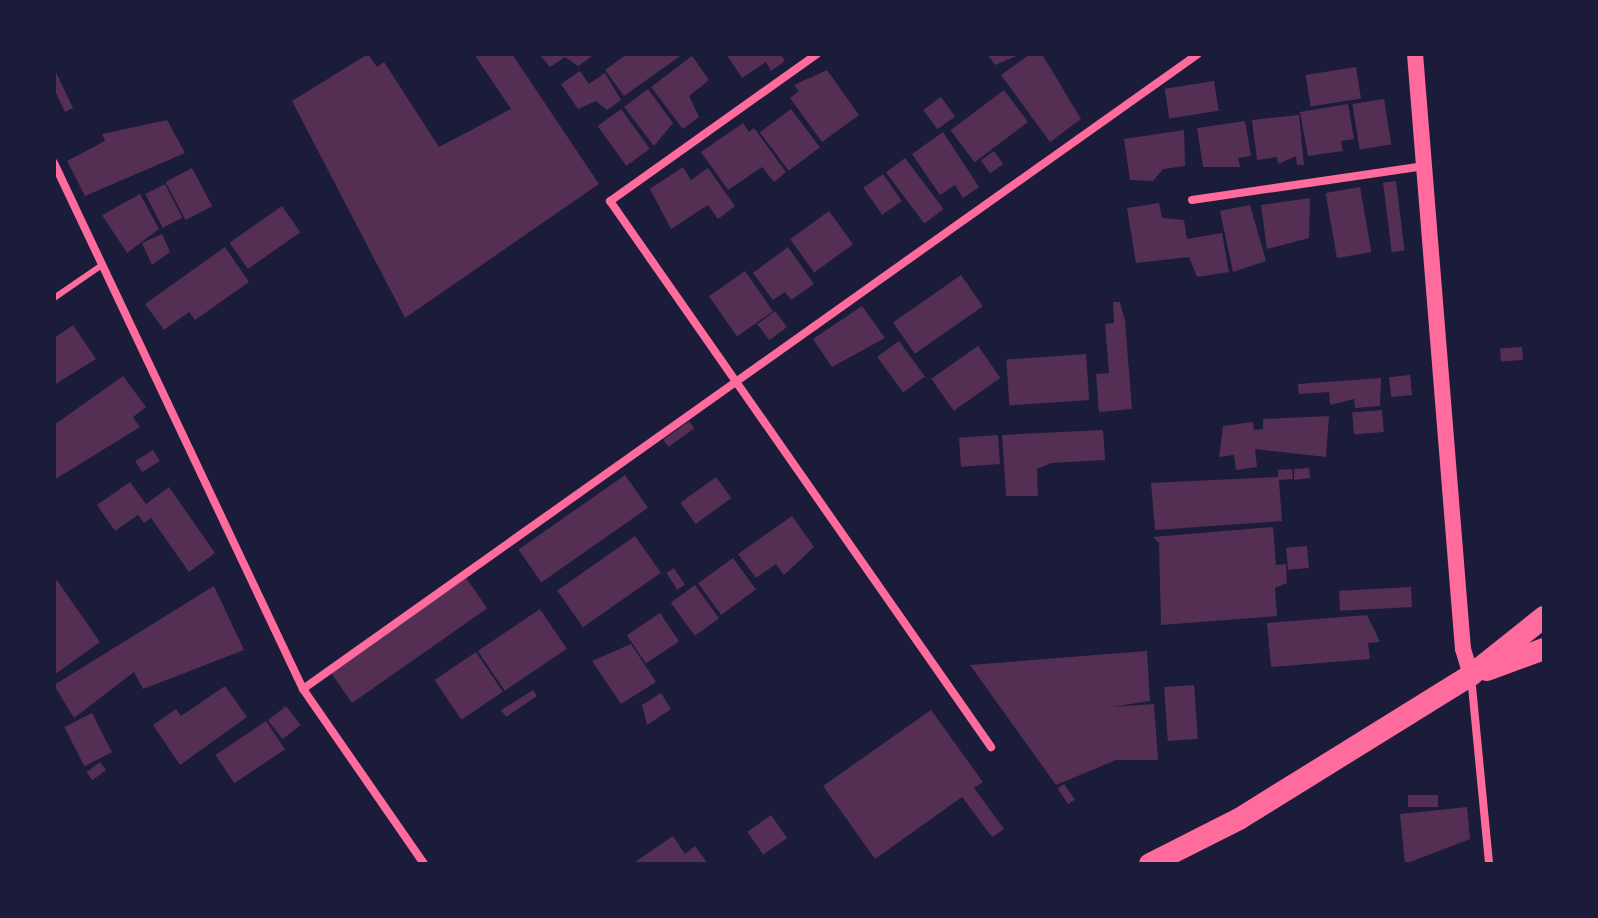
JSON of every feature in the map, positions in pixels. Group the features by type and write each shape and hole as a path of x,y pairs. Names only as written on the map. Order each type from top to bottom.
{"highway":[{"path":"1150,864 1239,819 1471,675 1544,617"},
{"path":"1471,675 1544,649"}],"main road":[{"path":"1415,54 1463,649 1471,675"}],"street":[{"path":"817,54 610,201 735,385 991,747"},
{"path":"303,689 1198,54"},
{"path":"54,163 303,689 424,864"},
{"path":"1192,200 1426,166"},
{"path":"1471,675 1489,864"}],"lane":[{"path":"54,298 102,265"}],"building":[{"path":"368,54 377,67 384,62 439,147 511,109 474,54 512,54 599,184 405,318 292,101"},
{"path":"539,54 589,54 591,57 578,66 565,57 550,67"},
{"path":"627,54 683,54 624,96 605,70"},
{"path":"726,54 780,54 785,61 771,71 766,62 742,78"},
{"path":"987,54 1021,54 995,65"},
{"path":"1030,54 1042,54 1081,119 1050,142 1001,75"},
{"path":"692,56 709,80 689,96 699,117 683,129 651,87"},
{"path":"1356,67 1361,99 1311,107 1306,75"},
{"path":"54,68 73,108 65,112 54,89"},
{"path":"827,70 859,115 822,142 790,98 799,91 794,85"},
{"path":"580,71 589,84 605,73 621,100 607,110 596,101 578,109 561,84"},
{"path":"1214,81 1219,111 1169,118 1165,89"},
{"path":"648,89 673,123 654,146 624,107"},
{"path":"1004,90 1028,122 975,162 950,130"},
{"path":"941,97 955,116 937,129 923,110"},
{"path":"1384,99 1391,144 1360,149 1352,104"},
{"path":"1348,104 1354,139 1341,141 1343,151 1308,156 1300,112"},
{"path":"621,109 650,149 626,166 598,126"},
{"path":"791,109 820,147 789,171 760,132"},
{"path":"1299,115 1304,165 1297,165 1296,156 1278,164 1277,157 1257,160 1252,120"},
{"path":"167,120 185,153 85,196 67,161 105,141 102,134"},
{"path":"1245,121 1251,156 1238,158 1240,167 1203,167 1197,128"},
{"path":"743,123 749,132 754,128 786,172 774,182 762,167 728,190 701,152"},
{"path":"1184,130 1185,166 1163,169 1153,181 1130,180 1124,139"},
{"path":"943,132 979,187 963,198 955,185 940,195 912,154"},
{"path":"994,151 1003,164 990,173 981,160"},
{"path":"905,158 944,209 924,224 886,172"},
{"path":"683,167 691,180 708,168 735,206 718,219 708,205 671,229 650,189"},
{"path":"192,168 212,206 186,220 166,182"},
{"path":"883,174 902,201 882,215 863,188"},
{"path":"1396,181 1405,250 1392,252 1383,183"},
{"path":"165,184 182,218 163,228 145,194"},
{"path":"1360,187 1371,252 1337,258 1326,193"},
{"path":"140,194 159,229 127,253 102,215"},
{"path":"1310,198 1309,238 1267,249 1261,205"},
{"path":"1159,203 1162,218 1184,220 1187,239 1222,233 1229,272 1197,277 1189,257 1136,263 1127,208"},
{"path":"1250,205 1266,261 1233,272 1220,211"},
{"path":"282,206 300,232 248,269 230,243"},
{"path":"829,211 853,244 814,272 790,239"},
{"path":"162,234 170,252 152,265 142,243"},
{"path":"225,247 249,282 195,320 189,312 164,330 145,304"},
{"path":"788,247 814,284 791,300 785,292 773,300 753,273"},
{"path":"745,271 773,311 737,336 709,296"},
{"path":"961,275 983,306 915,354 893,323"},
{"path":"1113,302 1120,302 1125,321 1132,409 1099,412 1096,374 1109,373 1105,324 1114,323"},
{"path":"862,306 885,338 832,367 813,339"},
{"path":"775,311 787,327 769,340 757,324"},
{"path":"73,325 96,359 54,385 54,338"},
{"path":"899,341 925,377 903,392 877,357"},
{"path":"978,346 1000,378 954,411 931,379"},
{"path":"1522,347 1523,360 1501,362 1500,349"},
{"path":"1086,354 1089,400 1009,405 1006,360"},
{"path":"1410,375 1412,395 1391,397 1389,377"},
{"path":"123,376 146,407 133,417 140,427 54,480 54,425"},
{"path":"1381,378 1380,406 1355,408 1354,399 1330,405 1329,392 1299,394 1298,384"},
{"path":"1382,410 1384,432 1354,435 1352,413"},
{"path":"1329,416 1326,457 1255,449 1257,467 1236,470 1234,455 1219,457 1223,426 1253,422 1254,430 1263,429 1263,419"},
{"path":"689,421 694,428 668,447 663,440"},
{"path":"1103,430 1105,460 1051,463 1037,469 1038,496 1006,496 1002,435"},
{"path":"998,435 1000,464 961,467 959,438"},
{"path":"153,450 160,461 142,472 135,461"},
{"path":"1309,468 1310,478 1294,480 1294,469"},
{"path":"1292,469 1293,479 1279,480 1282,521 1155,530 1151,483 1278,477 1278,470"},
{"path":"625,475 648,508 541,582 519,550"},
{"path":"716,477 731,498 696,524 680,503"},
{"path":"130,482 146,504 169,487 215,553 189,572 151,518 144,523 138,515 115,531 97,505"},
{"path":"792,516 814,547 784,575 776,564 756,578 738,554"},
{"path":"1273,527 1276,565 1286,564 1287,583 1275,588 1277,616 1161,625 1159,543 1153,537"},
{"path":"635,536 661,573 583,627 557,590"},
{"path":"1307,546 1309,568 1288,570 1286,548"},
{"path":"733,558 756,590 721,615 698,583"},
{"path":"674,568 685,585 677,590 666,573"},
{"path":"54,576 100,642 54,675"},
{"path":"466,578 487,608 352,703 331,673"},
{"path":"695,585 719,618 695,636 671,603"},
{"path":"214,586 244,650 143,689 134,672 74,718 54,685"},
{"path":"1411,587 1412,607 1340,611 1339,591"},
{"path":"540,609 567,649 505,691 478,651"},
{"path":"660,613 679,641 646,664 627,635"},
{"path":"1367,615 1380,642 1368,643 1370,659 1271,667 1267,623"},
{"path":"631,644 656,682 621,704 592,661"},
{"path":"1147,651 1150,701 1112,707 1154,704 1158,760 1116,760 1056,785 970,665"},
{"path":"476,652 503,692 461,720 435,680"},
{"path":"1194,685 1198,739 1168,741 1164,687"},
{"path":"225,686 247,717 180,765 153,725 176,709 181,716"},
{"path":"533,690 537,696 506,717 501,710"},
{"path":"661,693 671,709 647,725 642,705"},
{"path":"286,706 301,725 283,739 268,720"},
{"path":"931,710 983,782 974,788 1004,829 992,837 962,797 875,859 823,786"},
{"path":"92,713 112,752 84,766 64,727"},
{"path":"266,721 285,749 234,783 215,755"},
{"path":"100,762 106,770 92,780 86,772"},
{"path":"1064,784 1075,800 1068,804 1057,789"},
{"path":"1408,795 1438,795 1438,807 1408,807"},
{"path":"1467,807 1470,839 1405,864 1400,814"},
{"path":"771,815 787,838 763,855 747,832"},
{"path":"673,836 685,854 695,846 708,864 632,864"}]}
